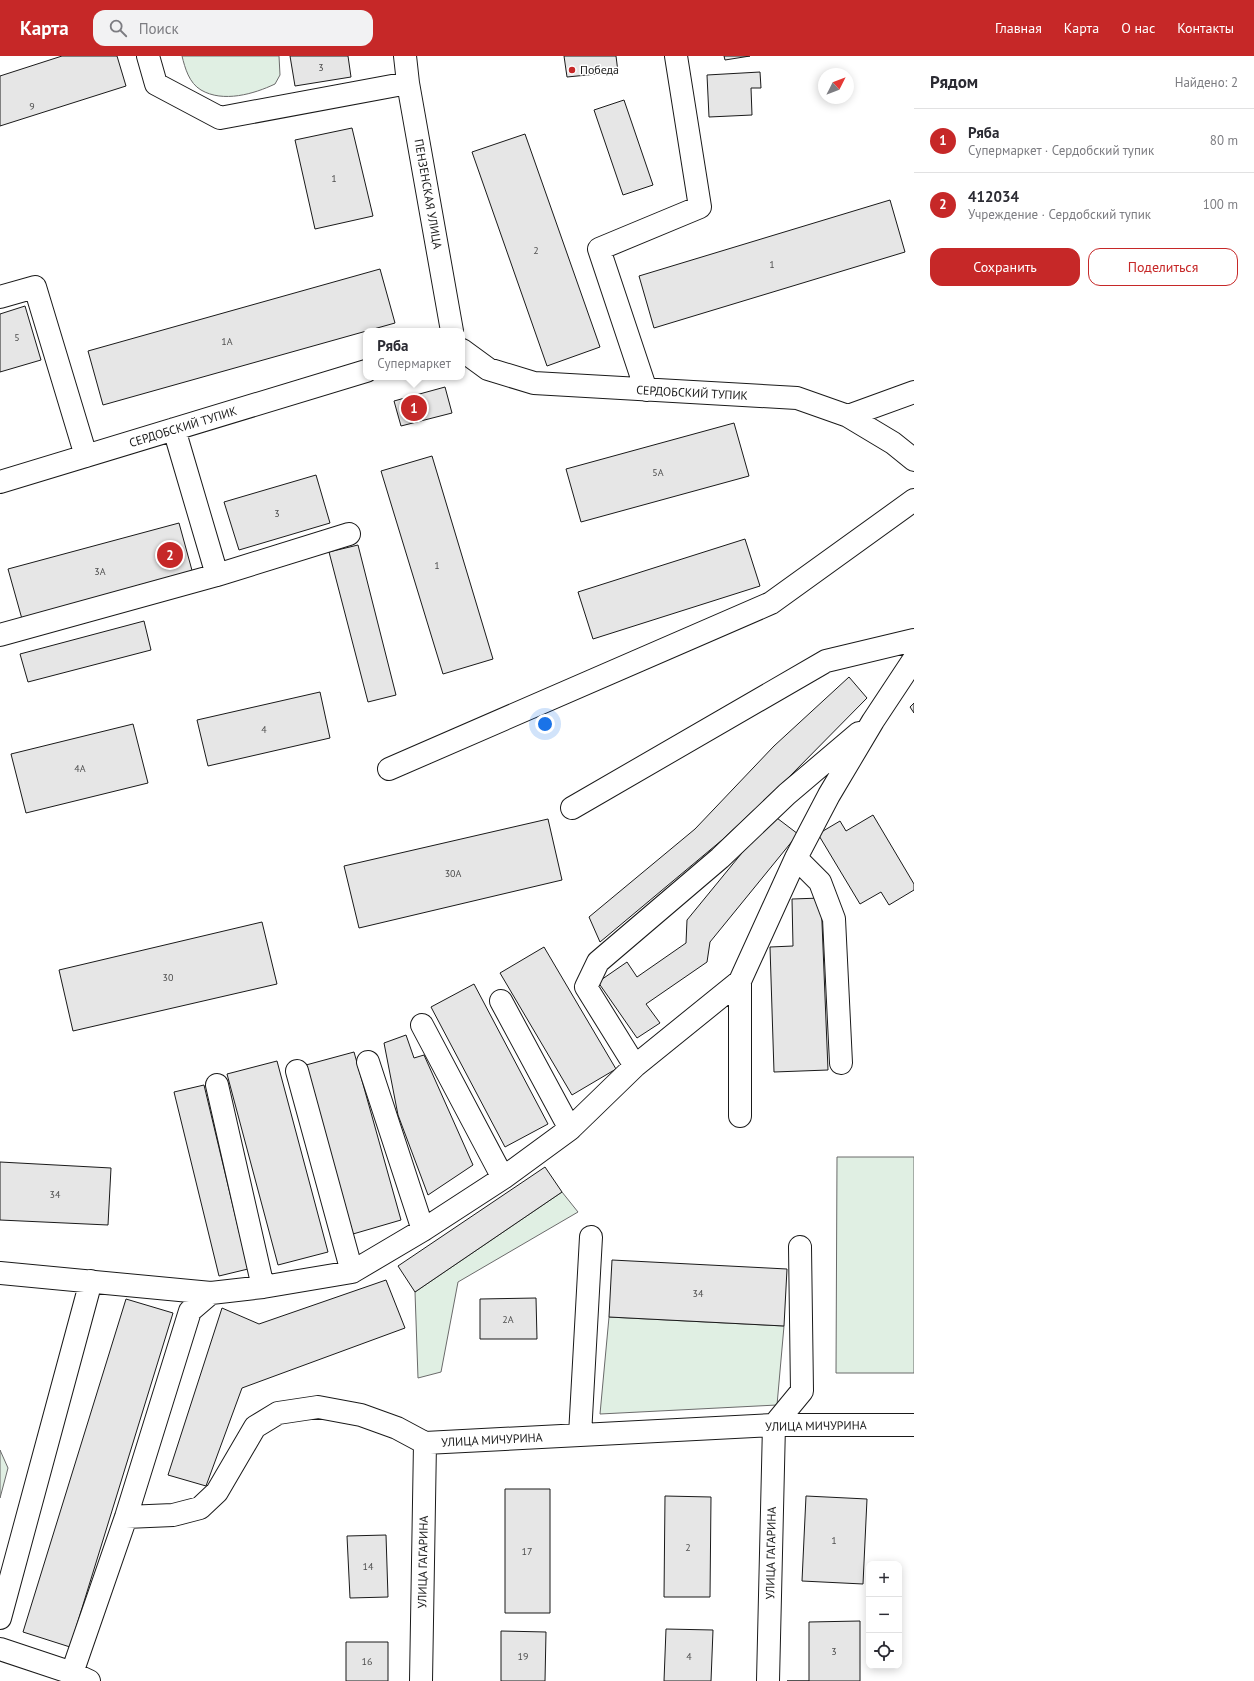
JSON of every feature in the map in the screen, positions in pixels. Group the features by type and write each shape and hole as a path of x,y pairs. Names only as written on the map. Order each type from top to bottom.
{"street":[{"path":"148,56 156,84 220,118 408,83"},
{"name":"ПЕНЗЕНСКАЯ УЛИЦА","path":"405,56 408,83 451,328"},
{"path":"646,390 599,249 700,207 676,56"},
{"path":"0,298 35,287 86,456"},
{"name":"СЕРДОБСКИЙ ТУПИК","path":"465,352 488,369 534,383 797,398 848,416 893,442 914,460"},
{"name":"СЕРДОБСКИЙ ТУПИК","path":"0,482 363,372"},
{"path":"848,416 914,392"},
{"path":"174,429 217,575"},
{"path":"389,769 771,603 914,500"},
{"path":"0,635 217,575 349,534"},
{"path":"572,808 826,662 914,640"},
{"path":"740,1116 740,981 796,858 829,795 873,721 914,659"},
{"path":"635,1066 586,987 598,962 720,858 787,794 873,721"},
{"path":"796,858 820,882 834,919 841,1062"},
{"path":"0,1273 211,1293 263,1287 352,1272 423,1230 503,1178 570,1129 635,1066 740,981"},
{"path":"501,1001 570,1129"},
{"path":"422,1025 503,1178"},
{"path":"368,1062 423,1230"},
{"path":"297,1071 352,1272"},
{"path":"217,1085 263,1287"},
{"path":"580,1435 591,1237"},
{"path":"774,1426 802,1391 800,1247"},
{"path":"0,1618 90,1281"},
{"path":"0,1649 81,1677 126,1517 190,1311 211,1293"},
{"name":"УЛИЦА МИЧУРИНА","path":"126,1517 173,1515 200,1508 217,1492 255,1427 278,1413 318,1407 361,1415 397,1428 424,1443 774,1426 914,1425"},
{"name":"УЛИЦА ГАГАРИНА","path":"768,1681 774,1426"},
{"name":"УЛИЦА ГАГАРИНА","path":"421,1681 424,1443"}],"green space":[{"path":"182,56 279,56 280,75 275,84 258,91 238,96 219,96 201,90 193,83 186,70"},
{"path":"837,1157 914,1157 914,1373 836,1373"},
{"path":"562,1192 578,1212 458,1282 441,1372 418,1378 415,1292"},
{"path":"609,1317 784,1326 777,1405 600,1414"},
{"path":"0,1450 8,1468 0,1498"}],"building":[{"path":"62,56 117,56 126,86 0,126 0,76"},
{"path":"290,56 348,56 351,77 295,86"},
{"path":"564,56 616,56 618,72 567,77"},
{"path":"724,56 750,56 725,60"},
{"path":"760,72 761,88 751,88 752,115 709,117 707,75"},
{"path":"624,100 653,185 623,195 594,110"},
{"path":"352,128 373,216 315,229 295,140"},
{"path":"525,134 600,347 547,366 472,152"},
{"path":"890,200 905,252 654,328 639,276"},
{"path":"380,269 395,323 377,328 363,328 363,332 103,405 88,351"},
{"path":"25,306 41,360 0,372 0,314"},
{"path":"445,387 452,413 401,426 394,401"},
{"path":"734,423 749,476 581,522 566,469"},
{"path":"432,456 493,659 443,674 381,471"},
{"path":"316,475 330,523 239,550 224,502"},
{"path":"179,523 193,574 22,619 8,569"},
{"path":"745,539 760,586 593,639 578,592"},
{"path":"358,545 396,695 368,702 329,552"},
{"path":"144,621 151,650 28,682 20,654"},
{"path":"849,677 867,698 789,777 722,840 600,942 589,917 695,829 774,746"},
{"path":"320,692 330,738 208,766 197,720"},
{"path":"914,703 914,713 910,707"},
{"path":"133,724 148,783 26,813 11,754"},
{"path":"773,815 798,834 710,942 707,962 646,1004 660,1023 637,1038 598,982 627,962 637,977 686,943 687,920"},
{"path":"873,815 914,884 914,890 889,905 881,892 860,904 818,834 840,821 846,831"},
{"path":"548,819 562,880 359,928 344,866"},
{"path":"821,898 828,1070 774,1072 770,947 793,946 792,899"},
{"path":"262,922 277,984 73,1031 59,970"},
{"path":"544,947 616,1069 572,1095 500,973"},
{"path":"474,984 548,1124 505,1147 431,1007"},
{"path":"406,1035 414,1058 424,1055 473,1165 428,1195 398,1115 384,1043"},
{"path":"354,1052 401,1220 353,1234 306,1065"},
{"path":"277,1061 328,1252 278,1265 227,1074"},
{"path":"204,1085 248,1269 219,1276 174,1092"},
{"path":"0,1162 111,1168 108,1225 0,1220"},
{"path":"545,1167 562,1192 415,1292 398,1266"},
{"path":"612,1260 787,1269 784,1326 609,1317"},
{"path":"386,1280 405,1328 242,1388 206,1486 168,1475 222,1308 259,1324"},
{"path":"536,1298 537,1339 480,1339 480,1299"},
{"path":"126,1299 173,1313 70,1647 23,1632"},
{"path":"505,1489 550,1489 550,1613 505,1613"},
{"path":"665,1496 711,1497 710,1597 664,1597"},
{"path":"806,1496 867,1499 863,1584 802,1581"},
{"path":"386,1535 388,1597 350,1598 347,1536"},
{"path":"860,1621 860,1681 809,1681 809,1622"},
{"path":"666,1629 713,1630 711,1681 664,1681"},
{"path":"501,1631 546,1632 545,1681 501,1681"},
{"path":"346,1642 388,1642 388,1681 346,1681"}],"place":[{"name":"Победа","path":"572,70"},
{"name":"Ряба","path":"414,408"},
{"name":"412034","path":"170,555"}]}
